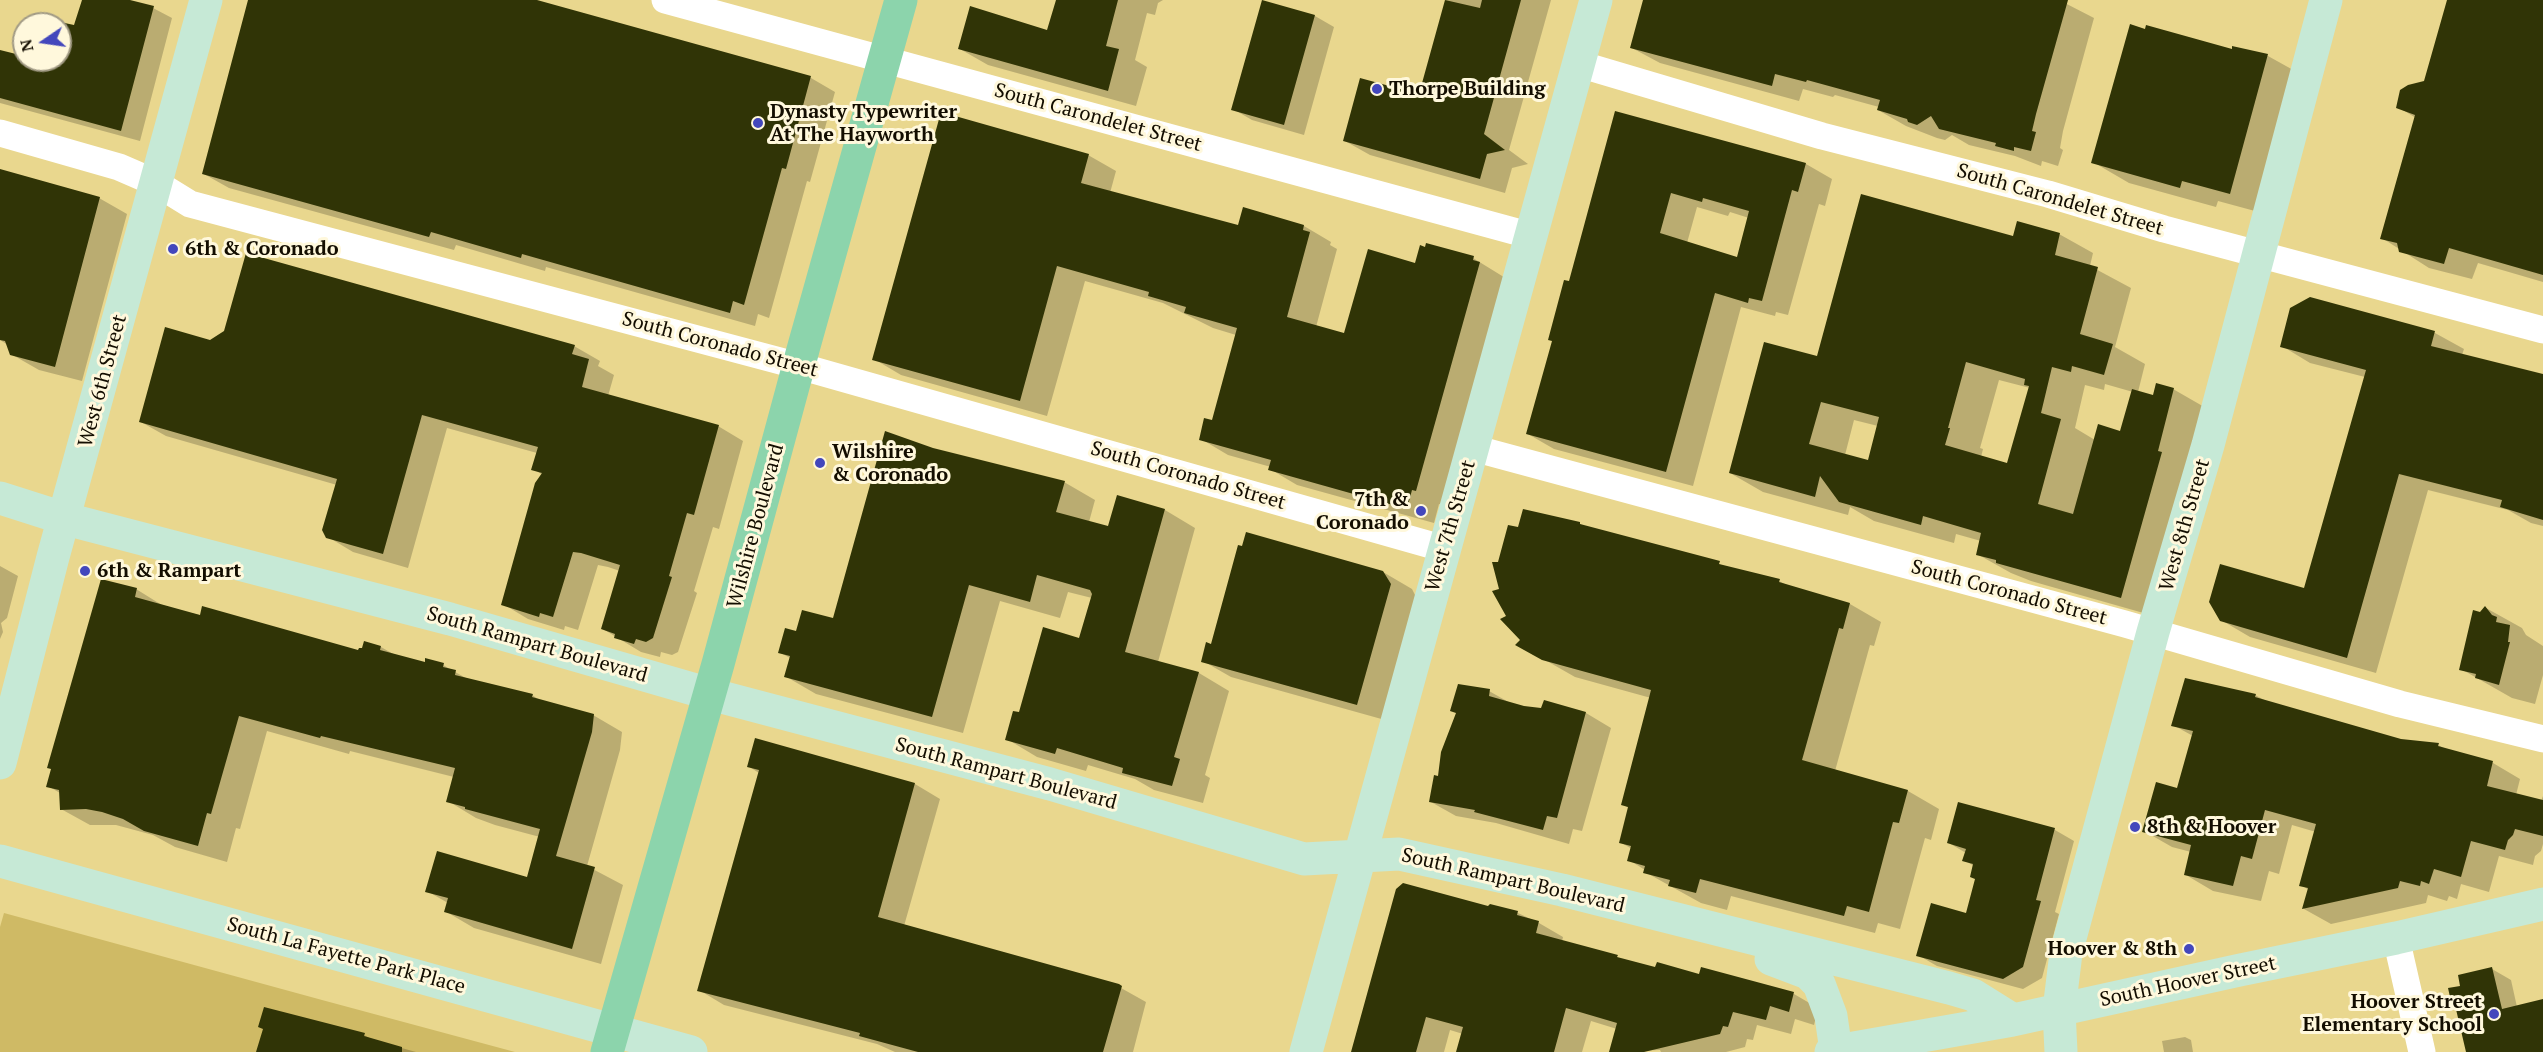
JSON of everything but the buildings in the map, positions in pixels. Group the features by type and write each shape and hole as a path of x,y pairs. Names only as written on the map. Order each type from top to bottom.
{"main road":[{"name":"Wilshire Boulevard","path":"610,1040 710,694 901,0"}],"street":[{"name":"West 6th Street","path":"0,763 53,557 66,519 206,0"},
{"name":"South Carondelet Street","path":"665,0 1532,236"},
{"name":"West 7th Street","path":"1306,1052 1596,0"},
{"name":"West 8th Street","path":"2061,1052 2059,1010 2066,953 2153,632 2208,445 2326,0"},
{"name":"South Carondelet Street","path":"1579,64 1822,136 2048,194 2164,229 2543,330"},
{"name":"South Coronado Street","path":"0,133 119,167 156,183 190,204 799,366 1445,549"},
{"name":"South Coronado Street","path":"1473,448 2153,632 2400,704 2543,740"},
{"name":"South Rampart Boulevard","path":"0,498 66,519 450,619 710,694 1050,784 1304,859 1399,854 1562,890 1949,988 1972,995 2013,1020"},
{"name":"South La Fayette Park Place","path":"0,861 610,1040 691,1052"},
{"name":"South Hoover Street","path":"1834,1051 2013,1020 2543,904"},
{"path":"1725,933 1756,953 1808,973 1819,984 1827,1004 1834,1051"},
{"path":"2396,938 2422,1052"}],"shaded area":[{"path":"4,913 515,1052 0,1052 0,927"}],"place":[{"name":"Thorpe Building","path":"1377,89"},
{"name":"Dynasty Typewriter At The Hayworth","path":"758,123"},
{"name":"6th & Coronado","path":"173,249"},
{"name":"Wilshire & Coronado","path":"820,463"},
{"name":"7th & Coronado","path":"1421,511"},
{"name":"6th & Rampart","path":"85,571"},
{"name":"8th & Hoover","path":"2135,827"},
{"name":"Hoover & 8th","path":"2189,949"},
{"name":"Hoover Street Elementary School","path":"2494,1014"}]}
